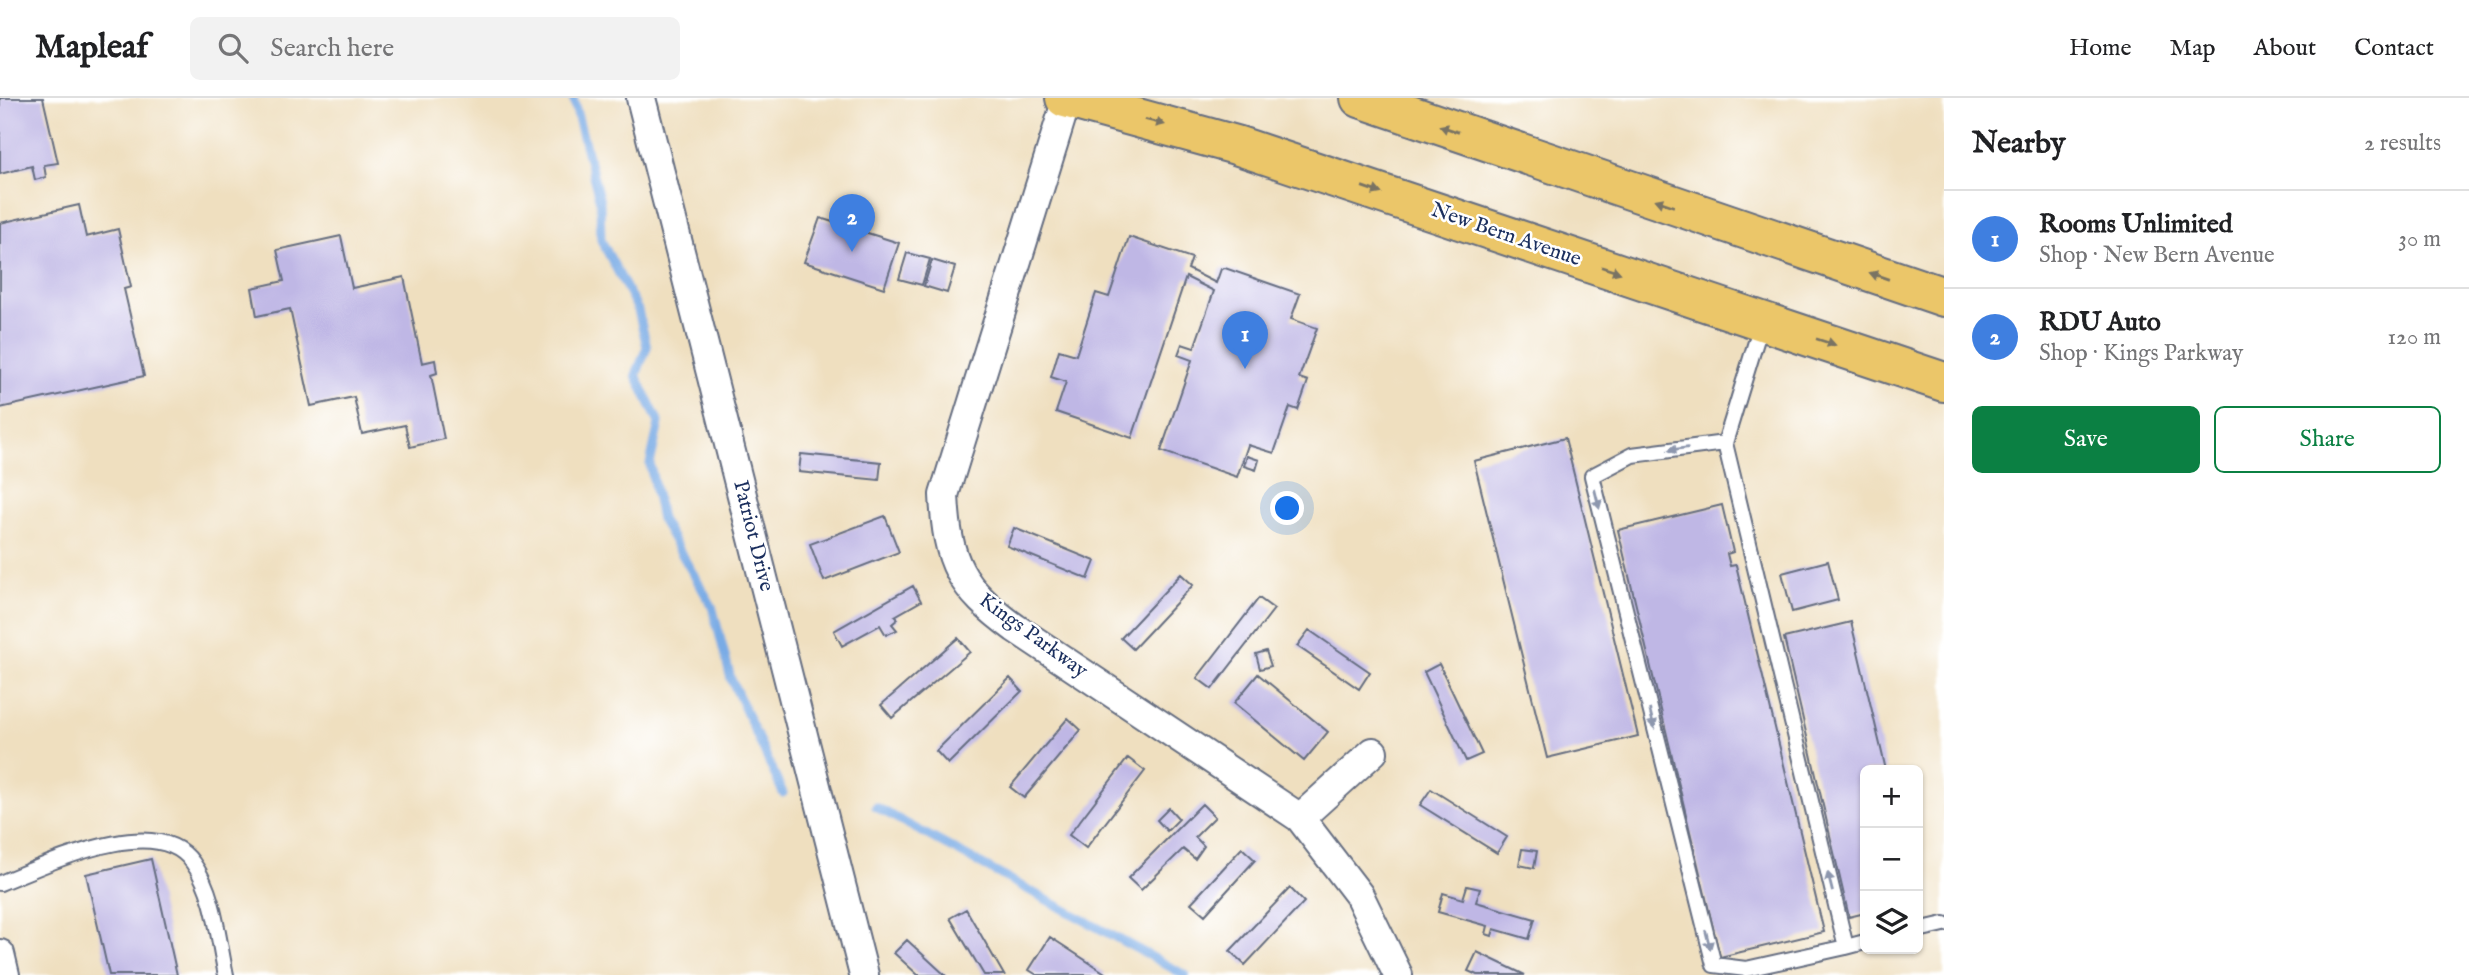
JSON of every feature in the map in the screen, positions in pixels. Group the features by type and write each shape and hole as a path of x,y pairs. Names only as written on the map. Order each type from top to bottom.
{"main road":[{"name":"New Bern Avenue","path":"1066,98 1236,145 1944,382"},
{"path":"1360,98 1944,298"}],"street":[{"name":"Patriot Drive","path":"641,98 864,975"},
{"name":"Kings Parkway","path":"1066,98 944,495 946,534 959,572 982,604 1300,818 1362,900 1398,975"},
{"path":"1300,818 1373,752"},
{"path":"0,954 5,975"}],"lane":[{"path":"1762,321 1725,443 1846,947"},
{"path":"1725,443 1632,455 1591,476 1714,965 1746,970 1860,943"},
{"path":"0,883 80,852 138,840 174,844 193,862 206,888 226,975"},
{"path":"1923,929 1944,924"}],"building":[{"path":"0,98 43,98 58,163 44,165 46,177 35,180 32,166 0,174"},
{"path":"79,205 86,237 118,229 131,287 124,289 144,376 0,408 0,223"},
{"path":"820,218 899,243 884,288 804,262"},
{"path":"341,236 352,288 404,277 422,363 435,360 437,373 431,375 444,439 410,447 405,425 362,434 354,397 311,406 290,309 257,316 252,288 284,281 277,250"},
{"path":"1129,237 1192,258 1188,269 1216,283 1221,269 1225,268 1300,294 1291,319 1317,328 1299,378 1308,381 1298,410 1290,407 1274,453 1248,445 1237,477 1161,451 1192,360 1178,355 1182,344 1194,348 1214,291 1186,277 1132,438 1056,412 1066,382 1051,377 1059,350 1076,355 1096,293 1109,297"},
{"path":"907,253 930,259 922,285 899,279"},
{"path":"932,260 955,267 947,293 924,286"},
{"path":"1565,438 1638,736 1547,758 1474,461"},
{"path":"801,454 881,462 879,480 799,472"},
{"path":"1247,456 1259,460 1256,470 1244,466"},
{"path":"1722,505 1733,552 1727,554 1730,566 1736,565 1824,932 1720,957 1618,530"},
{"path":"885,516 899,552 824,581 810,544"},
{"path":"1014,528 1095,561 1088,579 1007,546"},
{"path":"1828,561 1838,600 1792,612 1782,573"},
{"path":"1181,574 1193,585 1133,649 1121,638"},
{"path":"913,586 921,601 895,616 898,619 892,624 897,630 886,635 880,625 842,646 834,631"},
{"path":"1259,598 1274,609 1212,689 1197,678"},
{"path":"1851,622 1885,765 1860,765 1860,914 1849,917 1784,638"},
{"path":"1309,630 1370,672 1359,689 1297,646"},
{"path":"958,638 970,652 892,718 881,705"},
{"path":"1266,651 1271,666 1260,669 1256,654"},
{"path":"1439,664 1482,754 1466,761 1424,672"},
{"path":"1258,674 1328,732 1304,761 1234,703"},
{"path":"1010,678 1022,691 948,764 936,751"},
{"path":"1068,718 1081,730 1024,798 1010,787"},
{"path":"1128,758 1145,771 1086,848 1069,835"},
{"path":"1431,789 1507,837 1497,853 1420,805"},
{"path":"1202,804 1215,817 1195,837 1204,846 1195,859 1183,849 1141,890 1128,878"},
{"path":"1169,808 1179,819 1167,831 1157,820"},
{"path":"1242,848 1255,860 1205,915 1191,903"},
{"path":"1522,849 1537,851 1534,868 1519,865"},
{"path":"151,859 177,975 109,975 86,874"},
{"path":"1467,886 1480,889 1476,902 1535,919 1529,939 1494,929 1492,936 1486,934 1488,926 1438,912 1443,893 1463,899"},
{"path":"1290,888 1304,902 1245,965 1230,951"},
{"path":"966,909 1004,975 984,975 950,918"},
{"path":"1050,937 1105,973 1037,975 1029,970"},
{"path":"907,940 945,975 918,975 894,953"},
{"path":"1477,952 1525,975 1477,975 1468,971"}],"waterway":[{"path":"573,98 600,202 601,240 638,310 647,347 636,375 659,423 650,464 661,519 712,606 731,679 783,793"},
{"path":"876,807 1185,975"}],"place":[{"name":"RDU Auto","path":"852,252"},
{"name":"Rooms Unlimited","path":"1245,369"}]}
